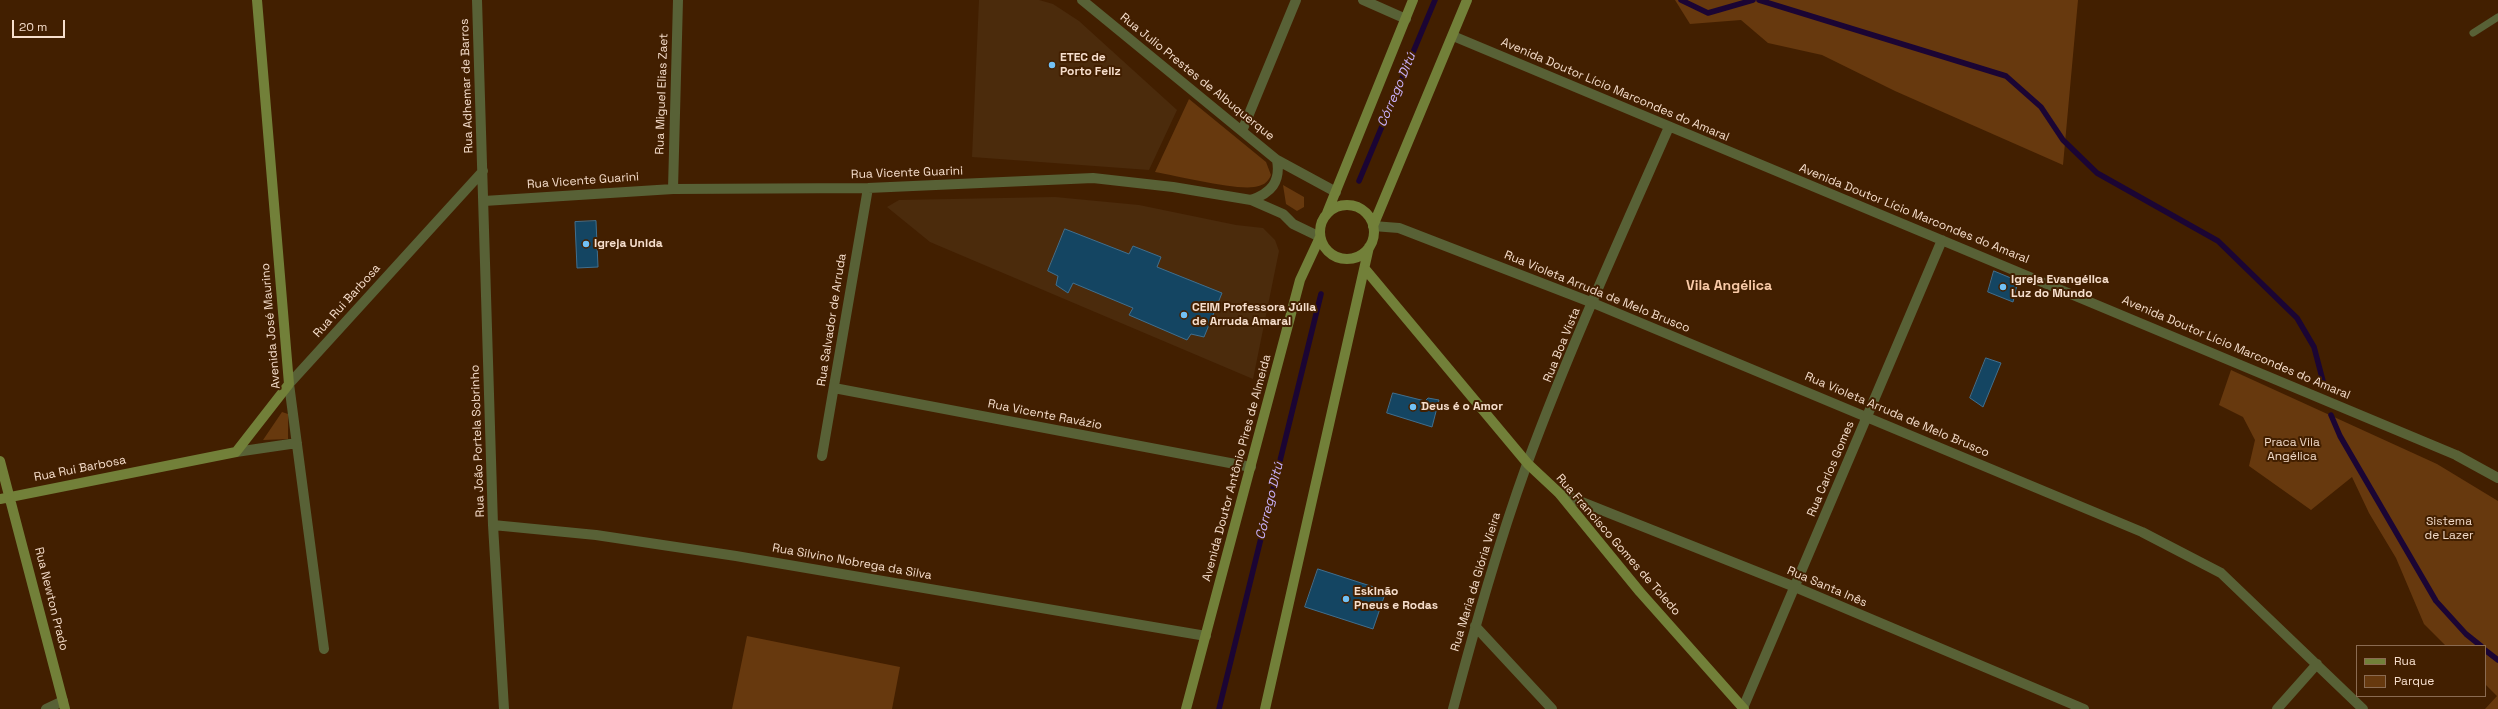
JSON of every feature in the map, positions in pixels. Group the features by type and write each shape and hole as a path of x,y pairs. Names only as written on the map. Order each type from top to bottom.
{"main road":[{"name":"Avenida José Maurino","path":"257,0 289,384"},
{"path":"1369,247 1359,256 1341,258 1326,250 1320,237 1320,225 1336,192 1414,0"},
{"path":"1265,709 1369,247 1374,235 1374,226 1468,0"},
{"path":"1327,213 1337,206 1355,206 1366,214 1374,226"},
{"name":"Avenida Doutor Antônio Pires de Almeida","path":"1186,709 1300,280 1320,237"},
{"name":"Rua Francisco Gomes de Toledo","path":"1364,269 1528,464 1559,493 1640,592 1744,708"},
{"name":"Rua Rui Barbosa","path":"0,499 236,452 289,384"},
{"name":"Rua Newton Prado","path":"0,460 64,705"}],"street":[{"name":"Rua Adhemar de Barros","path":"477,0 483,171"},
{"name":"Rua Miguel Elias Zaet","path":"673,189 678,0"},
{"name":"Rua Julio Prestes de Albuquerque","path":"1084,0 1277,160 1336,192"},
{"path":"1242,131 1296,0"},
{"path":"1363,0 1406,19"},
{"name":"Avenida Doutor Lício Marcondes do Amaral","path":"1454,36 2456,455 2497,477"},
{"name":"Rua Boa Vista","path":"1528,464 1593,303 1669,127"},
{"path":"1251,200 1270,190 1276,181 1278,170 1277,160"},
{"name":"Rua Rui Barbosa","path":"289,384 483,171"},
{"name":"Rua João Portela Sobrinho","path":"483,171 493,526 504,709"},
{"name":"Rua Vicente Guarini","path":"484,201 673,189 868,188 1093,178 1173,187 1251,200 1283,214 1293,224 1320,237"},
{"name":"Rua Salvador de Arruda","path":"822,456 868,188"},
{"name":"Rua Violeta Arruda de Melo Brusco","path":"1374,226 1399,228 1593,303 2142,532 2221,573 2363,709"},
{"name":"Rua Carlos Gomes","path":"1744,708 1942,240"},
{"name":"Avenida José Maurino","path":"289,384 324,649"},
{"name":"Rua Vicente Ravázio","path":"834,388 1251,467"},
{"name":"Rua Rui Barbosa","path":"236,452 297,443"},
{"name":"Rua Maria da Glória Vieira","path":"1452,709 1475,626 1528,464"},
{"name":"Rua Santa Inês","path":"1559,493 1795,587 2084,709"},
{"name":"Rua Silvino Nobrega da Silva","path":"493,526 596,536 736,556 1206,636"},
{"path":"1475,626 1552,709"},
{"path":"2277,709 2317,664"},
{"path":"46,709 64,705"}],"lane":[{"path":"2473,33 2498,17"}],"shaded area":[{"name":"ETEC de Porto Feliz","path":"979,0 1039,0 1053,4 1079,21 1177,110 1149,170 972,157"},
{"name":"CEIM Professora Júlia de Arruda Amaral","path":"1055,197 1139,205 1236,225 1263,228 1275,240 1279,251 1253,379 930,242 887,207 899,200"}],"green space":[{"path":"1675,0 2078,0 2063,165 1895,91 1822,55 1768,43 1741,20 1690,24"},
{"path":"1189,99 1266,162 1271,175 1266,182 1262,185 1254,187 1233,186 1155,172"},
{"path":"1283,185 1304,197 1304,207 1297,211 1286,204"},
{"path":"2231,370 2437,464 2498,501 2498,709 2485,709 2497,696 2486,685 2486,645 2445,645 2424,624 2396,558 2369,513 2352,477 2311,510 2249,466 2255,440 2243,417 2219,405"},
{"path":"282,412 288,414 288,439 263,440"},
{"path":"747,636 900,667 892,709 732,709"}],"building":[{"name":"Igreja Unida","path":"596,221 598,267 577,268 575,222"},
{"path":"1065,229 1129,254 1133,246 1161,257 1157,267 1222,293 1204,337 1191,334 1187,340 1129,315 1133,308 1073,283 1068,293 1056,285 1058,276 1048,271"},
{"name":"Igreja Evangélica Luz do Mundo","path":"1994,271 2018,281 2013,302 1988,292"},
{"path":"1986,358 2001,363 1983,407 1970,398"},
{"name":"Deus é o Amor","path":"1393,393 1425,401 1428,398 1439,400 1432,427 1387,413"},
{"name":"Eskinão Pneus e Rodas","path":"1318,569 1386,591 1373,629 1305,607"}],"waterway":[{"name":"Córrego Ditú","path":"1359,181 1435,0"},
{"path":"1681,0 1708,13 1753,0"},
{"path":"1759,0 2006,76 2041,107 2063,140 2097,173 2218,241 2297,318 2314,347 2324,385"},
{"name":"Córrego Ditú","path":"1219,709 1321,294"},
{"path":"2331,415 2340,436 2436,601 2466,634 2480,645"},
{"path":"2486,651 2498,660"}],"place":[{"name":"ETEC de Porto Feliz","path":"1052,65"},
{"name":"Igreja Unida","path":"586,244"},
{"name":"Igreja Evangélica Luz do Mundo","path":"2003,287"},
{"name":"CEIM Professora Júlia de Arruda Amaral","path":"1184,315"},
{"name":"Deus é o Amor","path":"1413,407"},
{"name":"Eskinão Pneus e Rodas","path":"1346,599"}],"district":[{"name":"Vila Angélica","path":"1729,286"}],"park label":[{"name":"Praca Vila Angélica","path":"2292,450"},
{"name":"Sistema de Lazer","path":"2449,529"}]}
